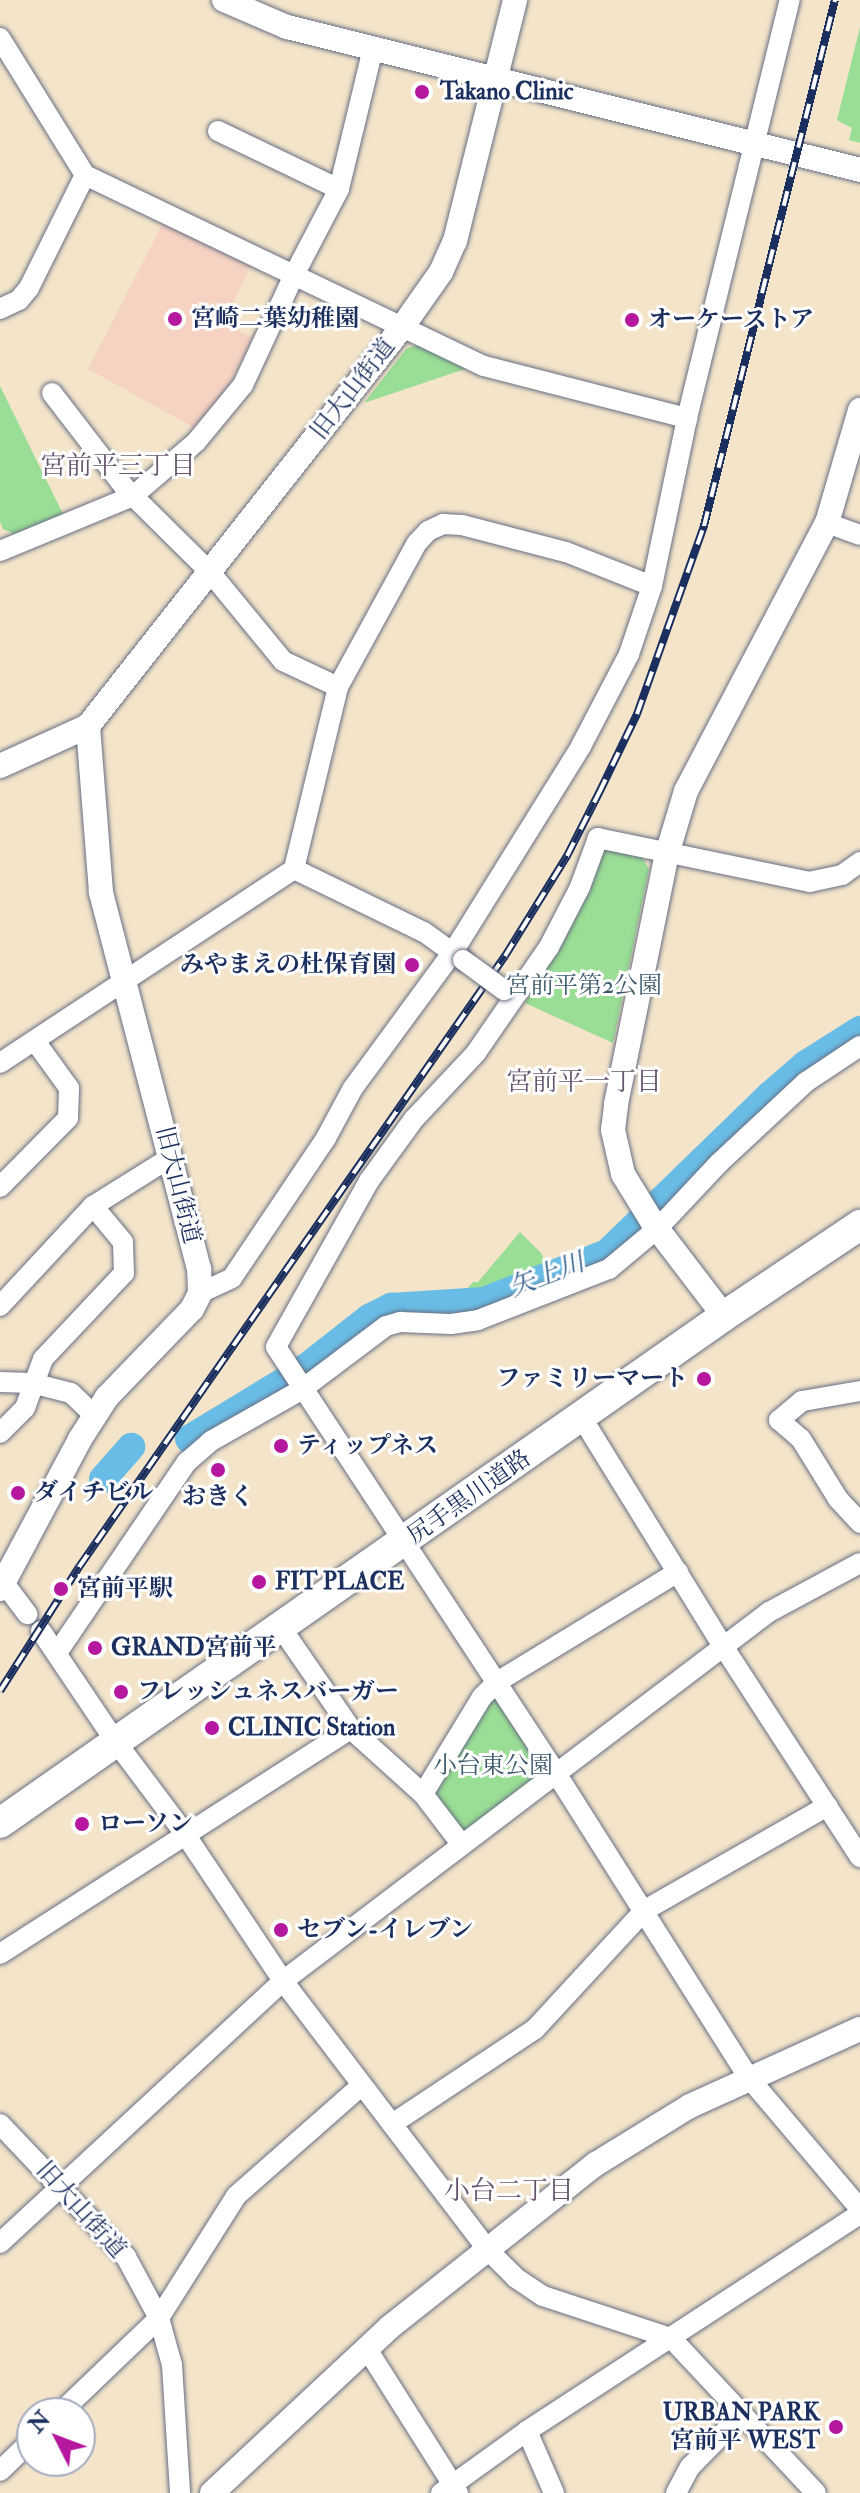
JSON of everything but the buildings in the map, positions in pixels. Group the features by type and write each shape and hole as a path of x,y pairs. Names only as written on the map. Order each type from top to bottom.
{"main road":[{"name":"尻手黒川道路","path":"0,1823 282,1629 724,1316 860,1225"}],"street":[{"path":"224,0 287,27 860,170"},
{"name":"旧大山街道","path":"0,766 88,726 403,326 441,272 455,241 515,0"},
{"path":"27,1614 2,1586 95,1416 107,1397 192,1309 200,1293 232,1278 326,1138 353,1088 458,956 581,746 629,654 652,586 687,418 790,0"},
{"path":"0,38 85,175 484,366 687,418"},
{"path":"0,551 133,496 196,442 243,385 294,275 339,189 373,48"},
{"path":"218,131 339,189"},
{"path":"0,309 19,300 29,288 85,175"},
{"path":"52,393 133,496 210,572 283,661 338,687"},
{"path":"724,1316 651,1219 623,1174 613,1130 667,854 686,791 827,523 860,410"},
{"path":"827,523 860,535"},
{"path":"0,1063 294,869 338,687 417,543 428,531 443,524 462,525 566,552 652,586"},
{"name":"旧大山街道","path":"88,726 101,892 199,1269 200,1293"},
{"path":"367,2349 451,2489 527,2431 860,2212 749,2078 645,1910 276,1347 369,1181 414,1119 476,1053 509,994 549,947 580,887 598,838 810,882 842,875 860,862"},
{"path":"294,869 424,932 509,994"},
{"path":"0,1187 68,1118 69,1088 35,1041"},
{"path":"57,1653 187,1462 211,1441 295,1380 386,1326 400,1322 451,1324 478,1320 609,1269 651,1219 719,1163 806,1082 860,1046"},
{"path":"0,1306 93,1206 171,1157"},
{"path":"0,1433 25,1408 43,1359 124,1273 123,1242 93,1206"},
{"path":"0,1382 32,1383 71,1393 95,1416"},
{"path":"860,1391 802,1401 779,1420 801,1439 838,1499 860,1523"},
{"path":"582,1418 723,1646 860,1857"},
{"path":"0,2243 283,1981 769,1612 860,1563"},
{"path":"423,1794 482,1697 497,1682 678,1572"},
{"path":"282,1629 351,1729 423,1794 462,1845"},
{"path":"41,1631 116,1742 185,1834 283,1981 488,2250 516,2278 543,2296 671,2338 816,2493"},
{"path":"0,1954 351,1729"},
{"path":"392,2124 535,2029 645,1910 827,1806"},
{"path":"212,2493 367,2349 455,2274 596,2164 690,2106 860,2029"},
{"path":"77,2397 159,2318 236,2196 362,2085"},
{"name":"旧大山街道","path":"0,2124 126,2257 159,2318 172,2365 180,2493"},
{"path":"676,2493 690,2467 742,2414"},
{"path":"527,2431 554,2493"},
{"path":"0,2471 16,2456"}],"shaded area":[{"name":"宮崎二葉幼稚園","path":"163,223 251,265 231,307 239,331 253,338 227,389 195,428 88,369"}],"green space":[{"path":"860,27 860,143 849,140 852,128 837,120"},
{"path":"418,345 468,368 364,403 407,348"},
{"path":"0,386 64,516 14,534 3,529 0,522"},
{"name":"宮前平第2公園","path":"607,850 642,857 649,869 613,1043 525,1003 560,945 596,858"},
{"path":"520,1232 541,1253 548,1268 483,1298 460,1297 473,1282 478,1282"},
{"name":"小台東公園","path":"495,1699 541,1767 539,1779 470,1831 457,1828 434,1797 436,1783 485,1700"}],"waterway":[{"name":"矢上川","path":"189,1439 304,1369 369,1318 391,1307 484,1301 607,1253 770,1095 806,1064 860,1030"},
{"name":"矢上川","path":"103,1479 131,1447"}],"railway":[{"path":"0,1691 79,1567 505,956 567,856 599,793 637,714 704,526 835,0"}],"place":[{"name":"Takano Clinic","path":"422,92"},
{"name":"宮崎二葉幼稚園","path":"175,319"},
{"name":"オーケーストア","path":"632,320"},
{"name":"みやまえの杜保育園","path":"412,965"},
{"name":"ファミリーマート","path":"704,1379"},
{"name":"ティップネス","path":"281,1446"},
{"name":"おきく","path":"218,1470"},
{"name":"ダイチビル","path":"18,1493"},
{"name":"FIT PLACE","path":"259,1582"},
{"name":"宮前平駅","path":"61,1589"},
{"name":"GRAND宮前平","path":"95,1648"},
{"name":"フレッシュネスバーガー","path":"121,1692"},
{"name":"CLINIC Station","path":"212,1728"},
{"name":"ローソン","path":"82,1824"},
{"name":"セブン-イレブン","path":"281,1930"},
{"name":"URBAN PARK 宮前平 WEST","path":"836,2427"}],"district":[{"name":"宮前平三丁目","path":"118,467"},
{"name":"宮前平一丁目","path":"584,1083"},
{"name":"小台二丁目","path":"509,2192"}]}
